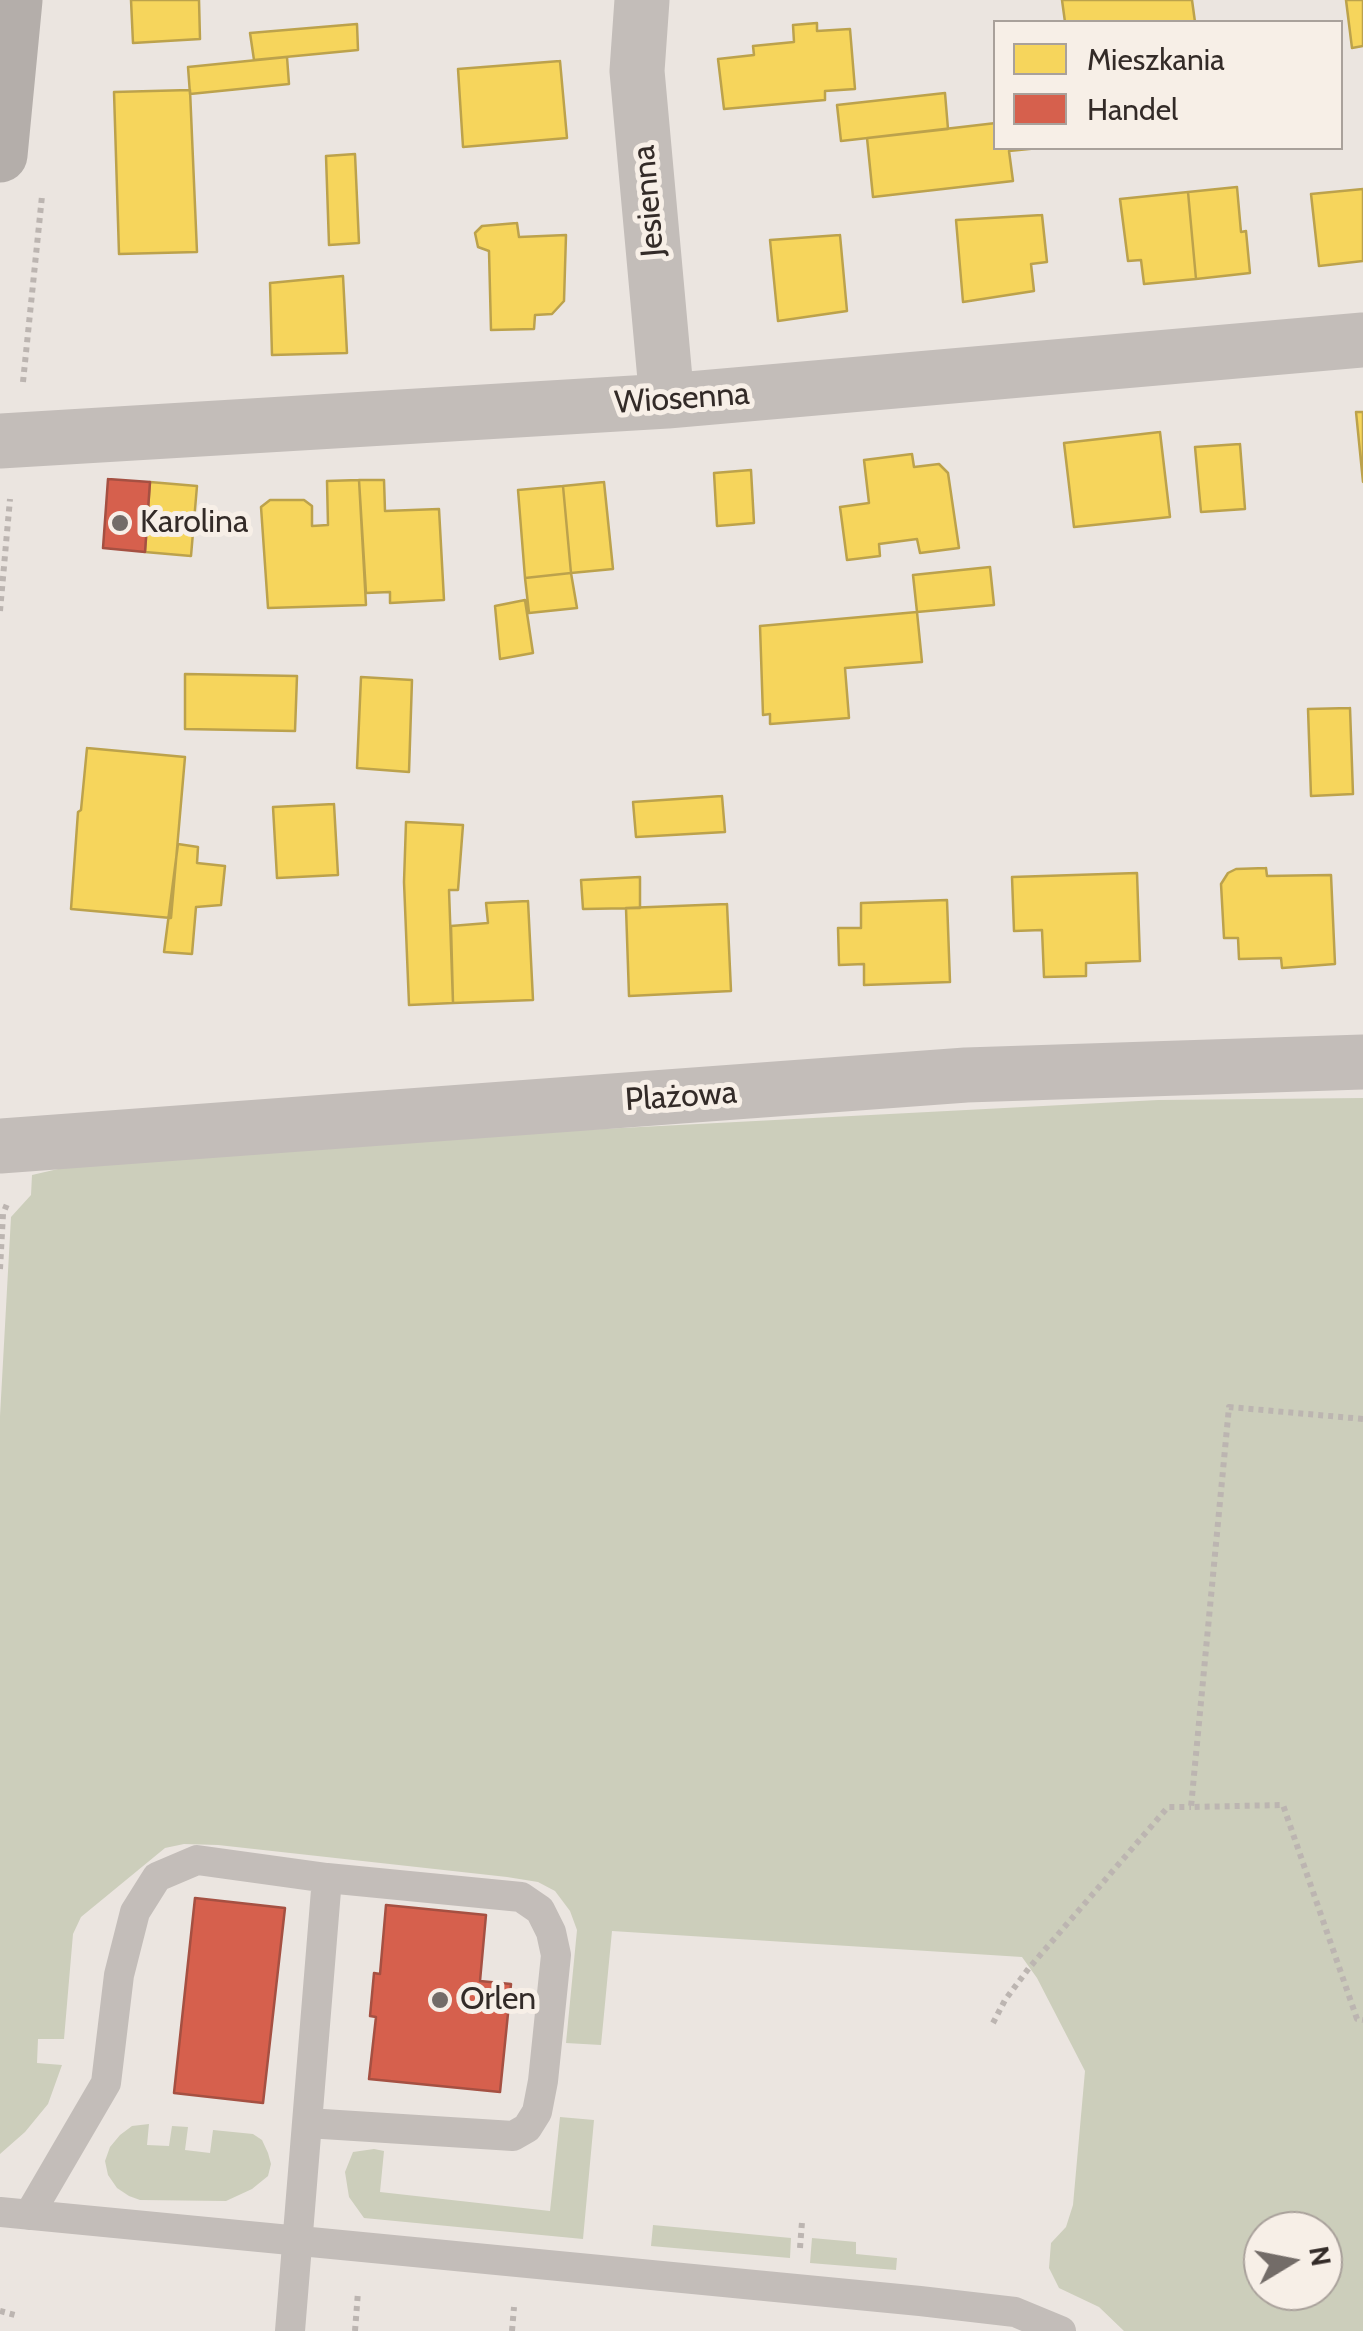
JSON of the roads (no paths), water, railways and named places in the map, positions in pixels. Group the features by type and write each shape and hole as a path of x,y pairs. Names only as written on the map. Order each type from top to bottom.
{"main road":[{"path":"0,155 15,0"}],"street":[{"name":"Jesienna","path":"642,0 637,71 667,402"},
{"name":"Wiosenna","path":"8,440 667,402 1363,340"},
{"name":"Plażowa","path":"0,1146 966,1076 1363,1062"}],"lane":[{"path":"307,2123 513,2136 527,2128 537,2112 543,2081 556,1955 552,1932 540,1910 521,1897 327,1878 197,1860 157,1877 135,1912 119,1975 106,2083 14,2213 1015,2312 1061,2331"},
{"path":"290,2331 327,1878"}],"place":[{"name":"Karolina","path":"120,523"},
{"name":"Orlen","path":"440,2000"}]}
